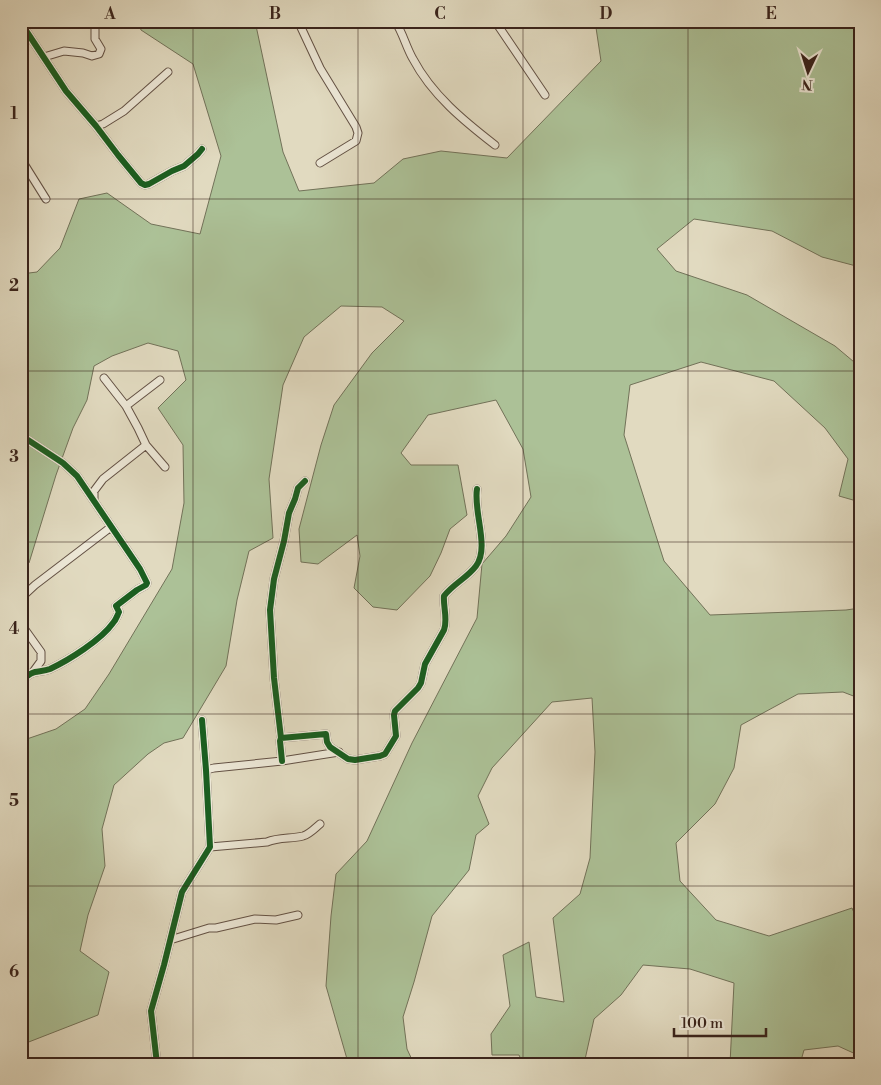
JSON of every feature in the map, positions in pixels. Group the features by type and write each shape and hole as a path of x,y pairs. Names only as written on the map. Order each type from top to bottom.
{"street":[{"path":"44,57 64,51 92,56 99,54 101,49 95,38 95,27 91,21"},
{"path":"298,21 320,68 358,133 356,141 320,163"},
{"path":"395,21 413,59 430,84 460,117 495,145"},
{"path":"495,21 545,95"},
{"path":"21,23 66,91 141,183 149,184 184,166 202,149"},
{"path":"96,126 109,121 132,105 168,72"},
{"path":"21,159 46,199"},
{"path":"104,378 126,406 146,445 166,467"},
{"path":"126,406 160,380"},
{"path":"28,440 63,462 77,476 147,582 146,585 116,606 119,612 114,622 88,646 51,669 33,672"},
{"path":"94,502 94,490 103,479 146,445"},
{"path":"282,761 270,610 274,579 289,513 298,488 305,481"},
{"path":"281,738 326,734 330,747 348,759 355,760 384,754 396,736 395,711 418,688 425,664 446,626 444,596 472,571 481,558 477,489"},
{"path":"21,598 35,585 111,527"},
{"path":"21,624 41,652 41,661 33,672 21,680"},
{"path":"157,1064 151,1011 182,892 210,846 202,720"},
{"path":"206,770 339,752"},
{"path":"210,846 267,842 276,839 304,836 320,824"},
{"path":"170,940 209,928 255,919 276,920 298,915"}],"green space":[{"path":"138,21 255,21 283,152 299,191 374,183 403,159 441,151 507,158 601,61 595,21 860,21 860,267 822,257 772,231 694,219 657,249 676,271 747,295 835,346 860,367 860,502 839,496 848,459 825,428 774,381 701,362 630,385 624,435 664,561 710,615 860,608 860,694 856,697 843,692 798,694 741,725 734,768 715,804 676,843 680,881 716,920 769,936 852,908 860,926 860,1056 838,1046 804,1050 800,1064 730,1064 734,983 690,969 643,965 621,995 594,1019 584,1064 523,1064 519,1055 492,1055 491,1034 510,1006 503,955 529,942 536,997 564,1002 553,918 580,894 590,858 595,752 592,698 552,702 492,768 478,796 489,824 476,835 469,870 432,916 403,1017 407,1049 414,1064 342,1064 347,1059 326,986 336,874 367,841 412,743 477,618 482,564 506,536 531,497 523,449 496,400 428,415 401,453 411,465 458,465 467,515 450,529 430,576 397,610 373,607 354,588 360,556 357,535 318,564 301,562 299,529 321,445 334,405 372,353 404,321 382,307 341,306 304,337 283,385 269,479 273,538 249,551 237,600 226,666 183,738 164,743 148,754 114,785 102,829 105,866 88,915 80,951 109,972 98,1015 21,1045 21,837 26,821 21,805 21,741 56,729 85,709 109,674 172,569 184,503 183,445 158,408 186,380 178,351 148,343 112,356 94,366 87,400 73,428 56,475 29,563 21,568 21,274 37,272 60,248 79,199 107,193 151,224 200,234 221,156 193,64 141,30"}],"cycle path":[{"path":"21,23 66,91 141,183 149,184 184,166 202,149"},
{"path":"21,680 33,673 48,670 58,665 93,643 115,621 119,612 116,606 147,583 140,569 77,476 63,463 28,440"},
{"path":"281,738 274,678 270,610 274,579 289,513 298,488 305,481"},
{"path":"282,761 281,738 326,734 330,747 348,759 355,760 385,754 396,736 395,711 418,688 425,664 444,630 446,622 444,596 476,566 480,558 481,540 476,498 477,489"},
{"path":"157,1064 151,1011 182,892 210,847 202,720"}]}
